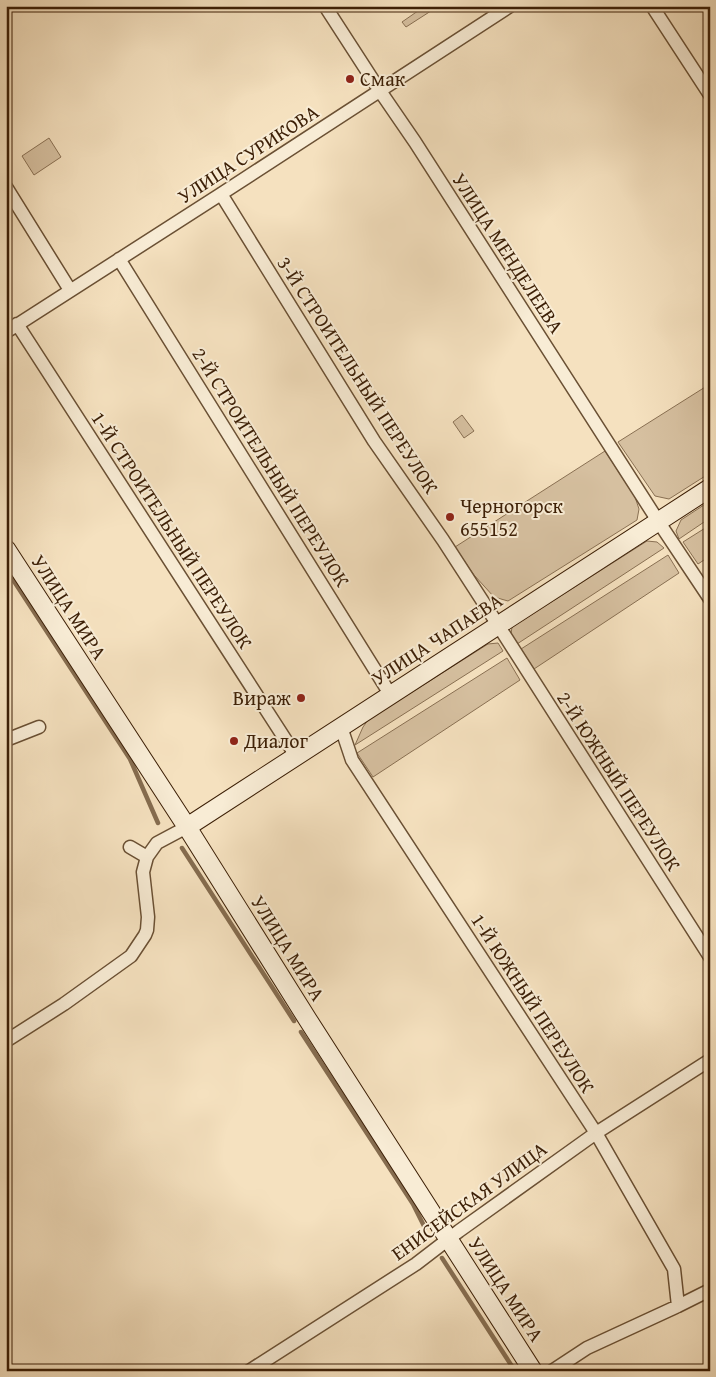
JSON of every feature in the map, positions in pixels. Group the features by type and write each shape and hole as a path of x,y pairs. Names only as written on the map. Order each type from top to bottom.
{"main road":[{"name":"УЛИЦА ЧАПАЕВА","path":"187,827 710,488"},
{"name":"УЛИЦА МИРА","path":"6,549 187,827 533,1371"}],"street":[{"name":"УЛИЦА МЕНДЕЛЕЕВА","path":"325,6 710,599"},
{"name":"УЛИЦА СУРИКОВА","path":"12,328 510,6"},
{"path":"652,6 710,94"},
{"path":"6,187 70,290"},
{"name":"3-Й СТРОИТЕЛЬНЫЙ ПЕРЕУЛОК","path":"221,194 374,441 443,540 498,625"},
{"name":"2-Й СТРОИТЕЛЬНЫЙ ПЕРЕУЛОК","path":"119,259 390,694"},
{"name":"1-Й СТРОИТЕЛЬНЫЙ ПЕРЕУЛОК","path":"12,328 296,756"},
{"name":"2-Й ЮЖНЫЙ ПЕРЕУЛОК","path":"498,625 710,958"},
{"path":"6,740 39,727"},
{"name":"1-Й ЮЖНЫЙ ПЕРЕУЛОК","path":"341,727 352,760 596,1133 674,1269 678,1306"},
{"path":"6,1041 64,1004 131,956 147,930 148,917 143,872 147,857 158,843 187,827"},
{"path":"130,847 147,857"},
{"name":"ЕНИСЕЙСКАЯ УЛИЦА","path":"249,1371 416,1264 596,1133 710,1060"},
{"path":"552,1371 587,1348 710,1290"}],"shaded area":[{"path":"425,6 432,6 434,9 406,27 402,22"},
{"path":"49,138 61,157 34,175 22,156"},
{"path":"710,384 710,473 669,499 655,496 618,442"},
{"path":"462,415 474,431 464,438 453,422"},
{"path":"605,451 635,497 639,509 637,520 508,601 494,597 474,575 455,547"},
{"path":"710,501 710,518 679,539 676,531 681,520"},
{"path":"710,525 710,556 698,564 683,542"},
{"path":"647,541 657,542 664,548 517,644 511,634 512,627"},
{"path":"668,555 679,573 534,669 521,649"},
{"path":"498,643 503,651 355,745 368,720 488,644"},
{"path":"507,658 520,680 373,777 357,753"}],"waterway":[{"path":"6,569 130,759 158,823"},
{"path":"182,848 294,1021"},
{"path":"301,1032 413,1204 425,1228"},
{"path":"442,1258 515,1371"}],"place":[{"name":"Смак","path":"350,79"},
{"name":"Черногорск 655152","path":"450,517"},
{"name":"Вираж","path":"301,698"},
{"name":"Диалог","path":"234,741"}]}
